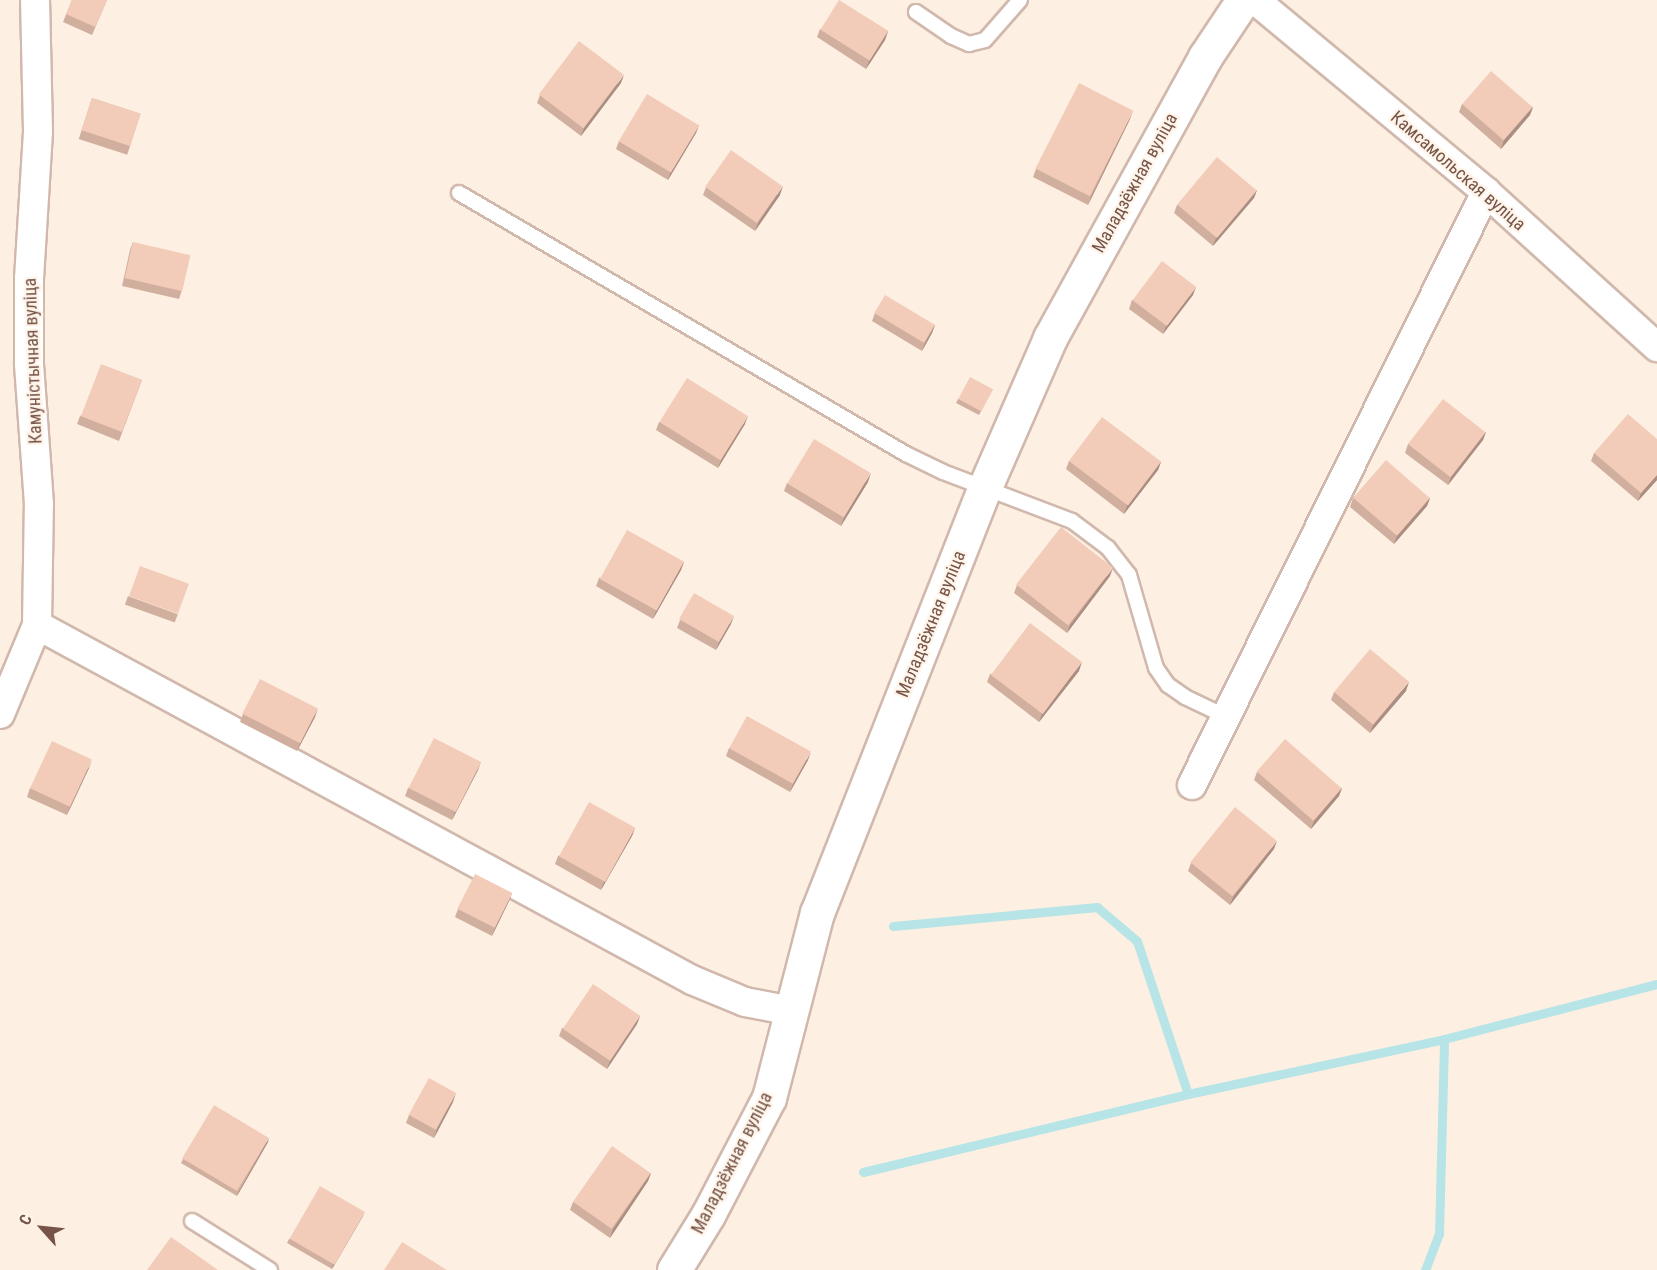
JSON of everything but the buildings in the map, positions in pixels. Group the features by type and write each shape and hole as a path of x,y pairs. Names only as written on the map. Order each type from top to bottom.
{"street":[{"name":"Камуністычная вуліца","path":"0,714 11,694 37,625 39,504 29,363 29,279 38,131 35,0"},
{"name":"Маладзёжная вуліца","path":"674,1270 708,1215 769,1098 817,913 986,487 1050,338 1205,57 1243,0"},
{"name":"Камсамольская вуліца","path":"1256,0 1486,192 1657,346"},
{"path":"1192,785 1486,192"},
{"path":"37,625 692,980 745,1002 792,1011"}],"lane":[{"path":"916,12 951,36 969,44 985,40 1020,0"},
{"path":"459,193 906,454 943,472 1072,521 1108,548 1129,575 1156,668 1168,684 1185,697 1227,717"},
{"path":"192,1221 270,1270"}],"waterway":[{"path":"893,926 1097,907 1137,941 1188,1094"},
{"path":"863,1172 1188,1094 1444,1039 1657,984"},
{"path":"1425,1270 1439,1234 1444,1039"}]}
